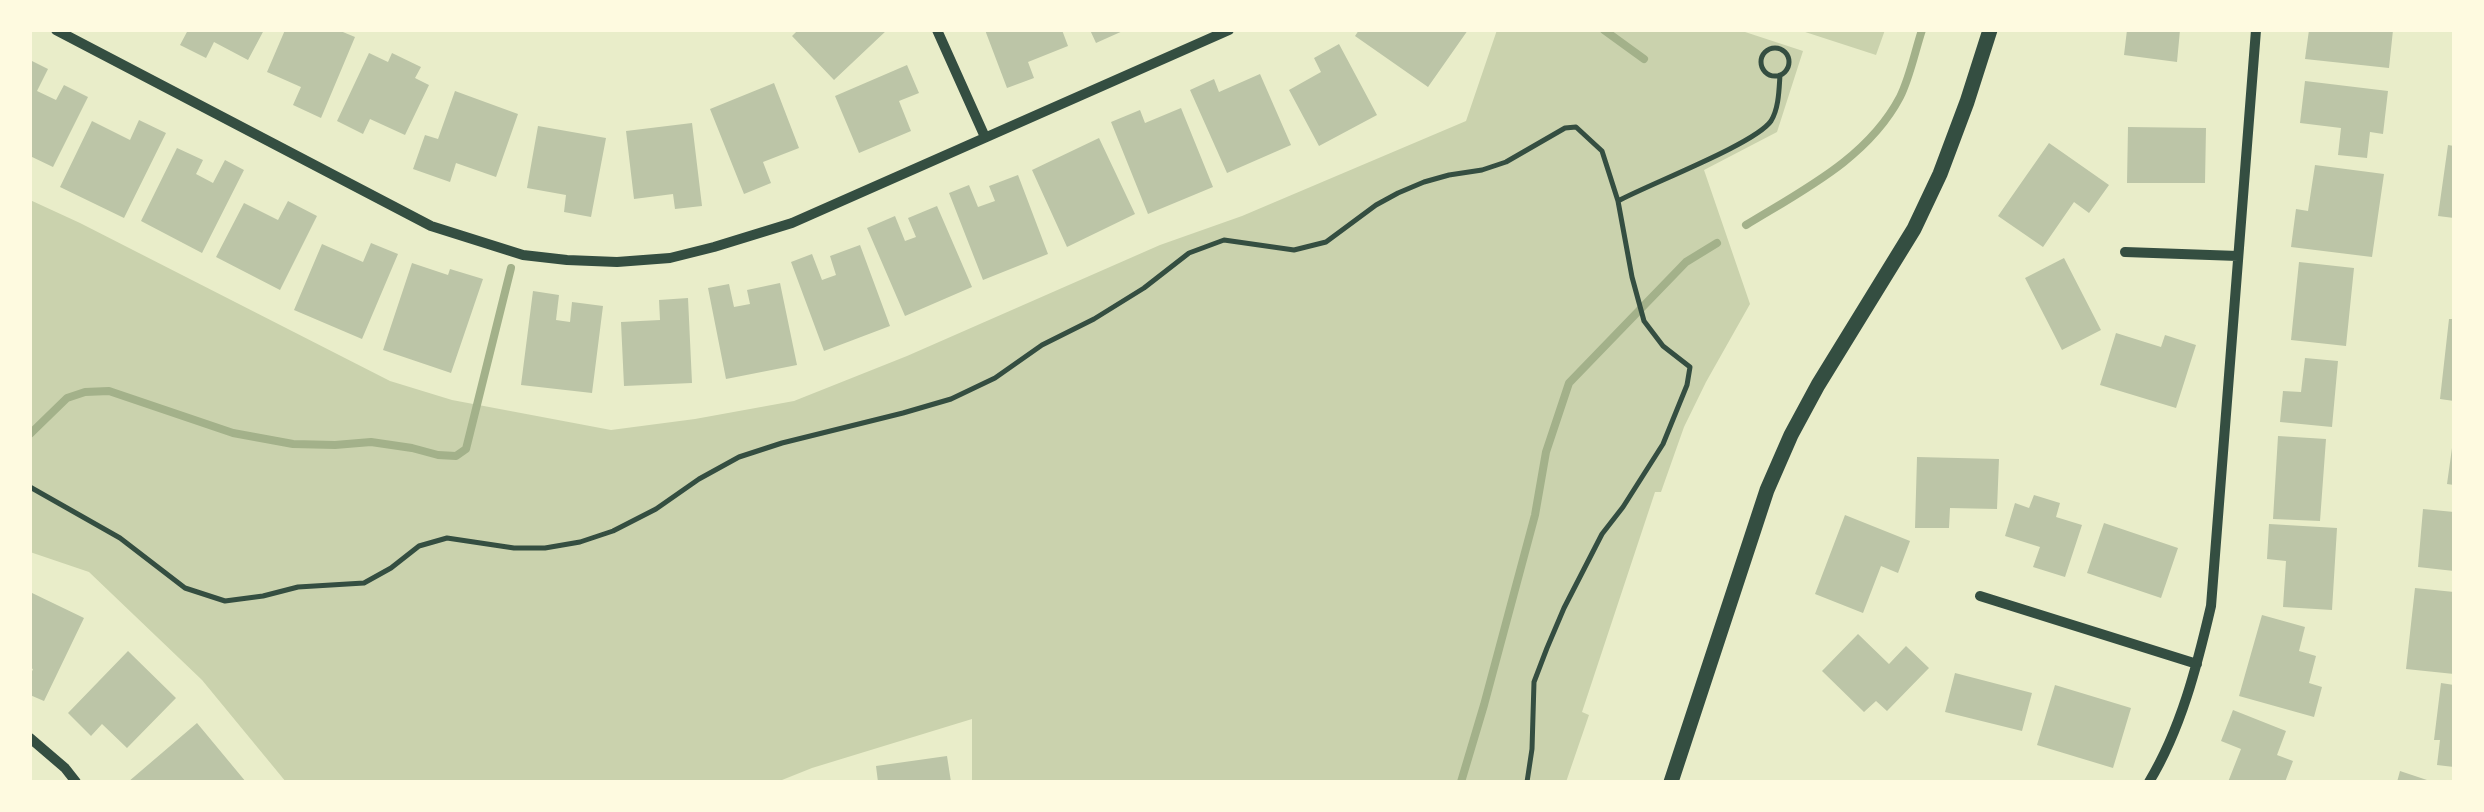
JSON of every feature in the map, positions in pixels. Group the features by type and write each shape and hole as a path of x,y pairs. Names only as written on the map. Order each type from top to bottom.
{"street":[{"path":"56,30 431,226 523,255 617,262 670,258 792,223 1229,30"},
{"path":"937,30 985,136"},
{"path":"1671,782 1767,490 1818,385 1921,215 1947,156 1990,30"},
{"path":"2149,782 2164,758 2198,664 2211,606 2256,30"},
{"path":"2126,252 2238,256"},
{"path":"1980,596 2198,664"},
{"path":"30,738 76,782"}],"path":[{"path":"1618,201 1768,125 1774,114 1780,75 1788,60 1784,52 1771,49 1764,54 1762,67 1772,76 1780,75"},
{"path":"30,487 120,538 185,588 226,601 298,587 364,582 391,568 419,546 446,538 483,545 545,548 580,542 613,531 656,509 699,479 739,458 782,443 935,404 995,378 1042,345 1144,288 1189,253 1224,240 1294,250 1326,242 1398,193 1424,182 1506,162 1565,128 1576,127 1602,152 1618,201 1644,321 1663,346 1690,367 1687,385 1663,444 1602,534 1540,665 1534,682 1527,782"}],"green space":[{"path":"1497,30 1739,30 1803,51 1777,132 1704,170 1750,304 1684,427 1661,492 1655,492 1582,712 1589,715 1566,782 972,782 972,719 777,782 286,782 202,680 89,572 30,552 30,200 390,381 452,400 611,430 794,401 1160,245 1242,216 1466,121"},
{"path":"1799,30 1885,30 1876,55"}],"building":[{"path":"188,30 264,30 248,60 214,42 206,58 180,45"},
{"path":"285,30 338,30 355,37 321,118 293,105 301,87 267,72"},
{"path":"798,30 887,30 834,80 792,36"},
{"path":"985,30 1062,30 1068,46 1028,62 1034,78 1007,88"},
{"path":"1090,30 1125,30 1096,43"},
{"path":"1359,30 1468,30 1428,87 1355,36"},
{"path":"2127,30 2180,30 2177,62 2124,55"},
{"path":"2309,30 2393,30 2389,68 2305,59"},
{"path":"1339,44 1377,115 1319,146 1289,90 1321,72 1314,58"},
{"path":"369,53 388,62 392,53 421,67 415,78 429,85 405,135 370,119 363,134 337,121"},
{"path":"30,60 48,69 37,91 56,100 64,85 88,97 53,167 30,156"},
{"path":"907,65 919,93 899,101 911,131 859,153 835,96"},
{"path":"1260,74 1291,145 1227,173 1190,90 1214,79 1219,92"},
{"path":"2305,81 2388,91 2383,134 2370,132 2367,158 2338,155 2341,128 2300,123"},
{"path":"774,83 799,148 763,162 771,183 744,194 710,109"},
{"path":"455,91 518,114 496,177 456,163 450,182 413,169 425,135 438,139"},
{"path":"1181,108 1213,187 1148,214 1111,122 1140,110 1145,123"},
{"path":"139,120 166,133 124,218 60,187 92,121 130,140"},
{"path":"692,123 702,206 675,209 673,194 634,199 626,131"},
{"path":"538,126 606,138 591,217 564,212 566,195 527,188"},
{"path":"2128,127 2206,128 2205,183 2127,183"},
{"path":"1099,138 1135,214 1067,247 1032,170"},
{"path":"2049,143 2109,185 2089,213 2074,202 2043,247 1998,216"},
{"path":"2448,145 2454,146 2454,218 2438,216"},
{"path":"177,148 203,160 196,174 213,183 225,160 244,170 202,253 141,221"},
{"path":"2315,165 2384,174 2372,257 2291,247 2296,209 2308,211"},
{"path":"1018,175 1048,254 983,280 949,193 969,185 978,207 995,201 989,186"},
{"path":"288,201 317,216 280,290 216,257 244,203 278,220"},
{"path":"937,206 972,287 905,316 867,228 895,216 905,241 916,237 908,218"},
{"path":"371,243 398,254 362,339 294,310 322,244 363,262"},
{"path":"860,245 890,326 824,351 791,262 812,254 822,280 836,275 830,256"},
{"path":"2064,258 2101,330 2062,350 2025,278"},
{"path":"2299,262 2354,268 2346,346 2291,340"},
{"path":"412,263 448,275 450,269 483,279 451,373 383,350"},
{"path":"780,283 797,365 726,379 708,288 729,284 734,307 750,304 747,290"},
{"path":"533,291 559,295 556,320 570,322 572,302 603,306 592,393 521,385"},
{"path":"688,298 692,383 624,386 621,322 660,320 659,300"},
{"path":"2449,319 2454,319 2454,401 2440,399"},
{"path":"2116,333 2161,347 2165,335 2196,345 2176,408 2100,385"},
{"path":"2305,358 2338,361 2332,427 2280,422 2283,391 2301,392"},
{"path":"2278,436 2326,439 2320,521 2273,519"},
{"path":"2454,448 2454,485 2447,484"},
{"path":"1917,457 1999,459 1997,509 1950,508 1949,528 1915,528"},
{"path":"2034,495 2060,503 2056,517 2082,525 2065,577 2033,567 2040,547 2005,536 2015,503 2029,508"},
{"path":"2423,509 2454,512 2454,571 2418,567"},
{"path":"1845,515 1910,541 1898,573 1881,566 1863,613 1815,594"},
{"path":"2104,523 2178,548 2161,598 2087,573"},
{"path":"2269,524 2337,528 2332,610 2283,607 2286,561 2267,559"},
{"path":"2415,588 2454,592 2454,674 2406,669"},
{"path":"30,592 84,618 44,701 30,695"},
{"path":"2262,615 2305,627 2299,651 2316,656 2309,683 2322,687 2314,717 2239,696"},
{"path":"1858,634 1889,664 1906,646 1929,668 1887,711 1876,701 1864,712 1822,671"},
{"path":"128,651 176,698 127,748 102,724 91,736 68,713"},
{"path":"1955,673 2032,693 2022,731 1945,712"},
{"path":"2441,683 2454,685 2454,767 2437,765 2440,740 2434,740"},
{"path":"2055,685 2131,708 2113,768 2037,745"},
{"path":"2233,710 2286,731 2277,755 2293,761 2285,782 2228,782 2241,749 2221,741"},
{"path":"197,723 246,782 128,782"},
{"path":"947,756 951,782 878,782 876,766"},
{"path":"2400,771 2430,781 2430,782 2397,782"}],"waterway":[{"path":"1604,30 1644,59"},
{"path":"1746,225 1832,171 1870,138 1900,97 1922,30"},
{"path":"1461,782 1535,515 1546,452 1569,383 1686,262 1717,243"},
{"path":"30,434 67,398 109,391 233,433 293,444 371,442 456,456 466,449 511,268"}]}
